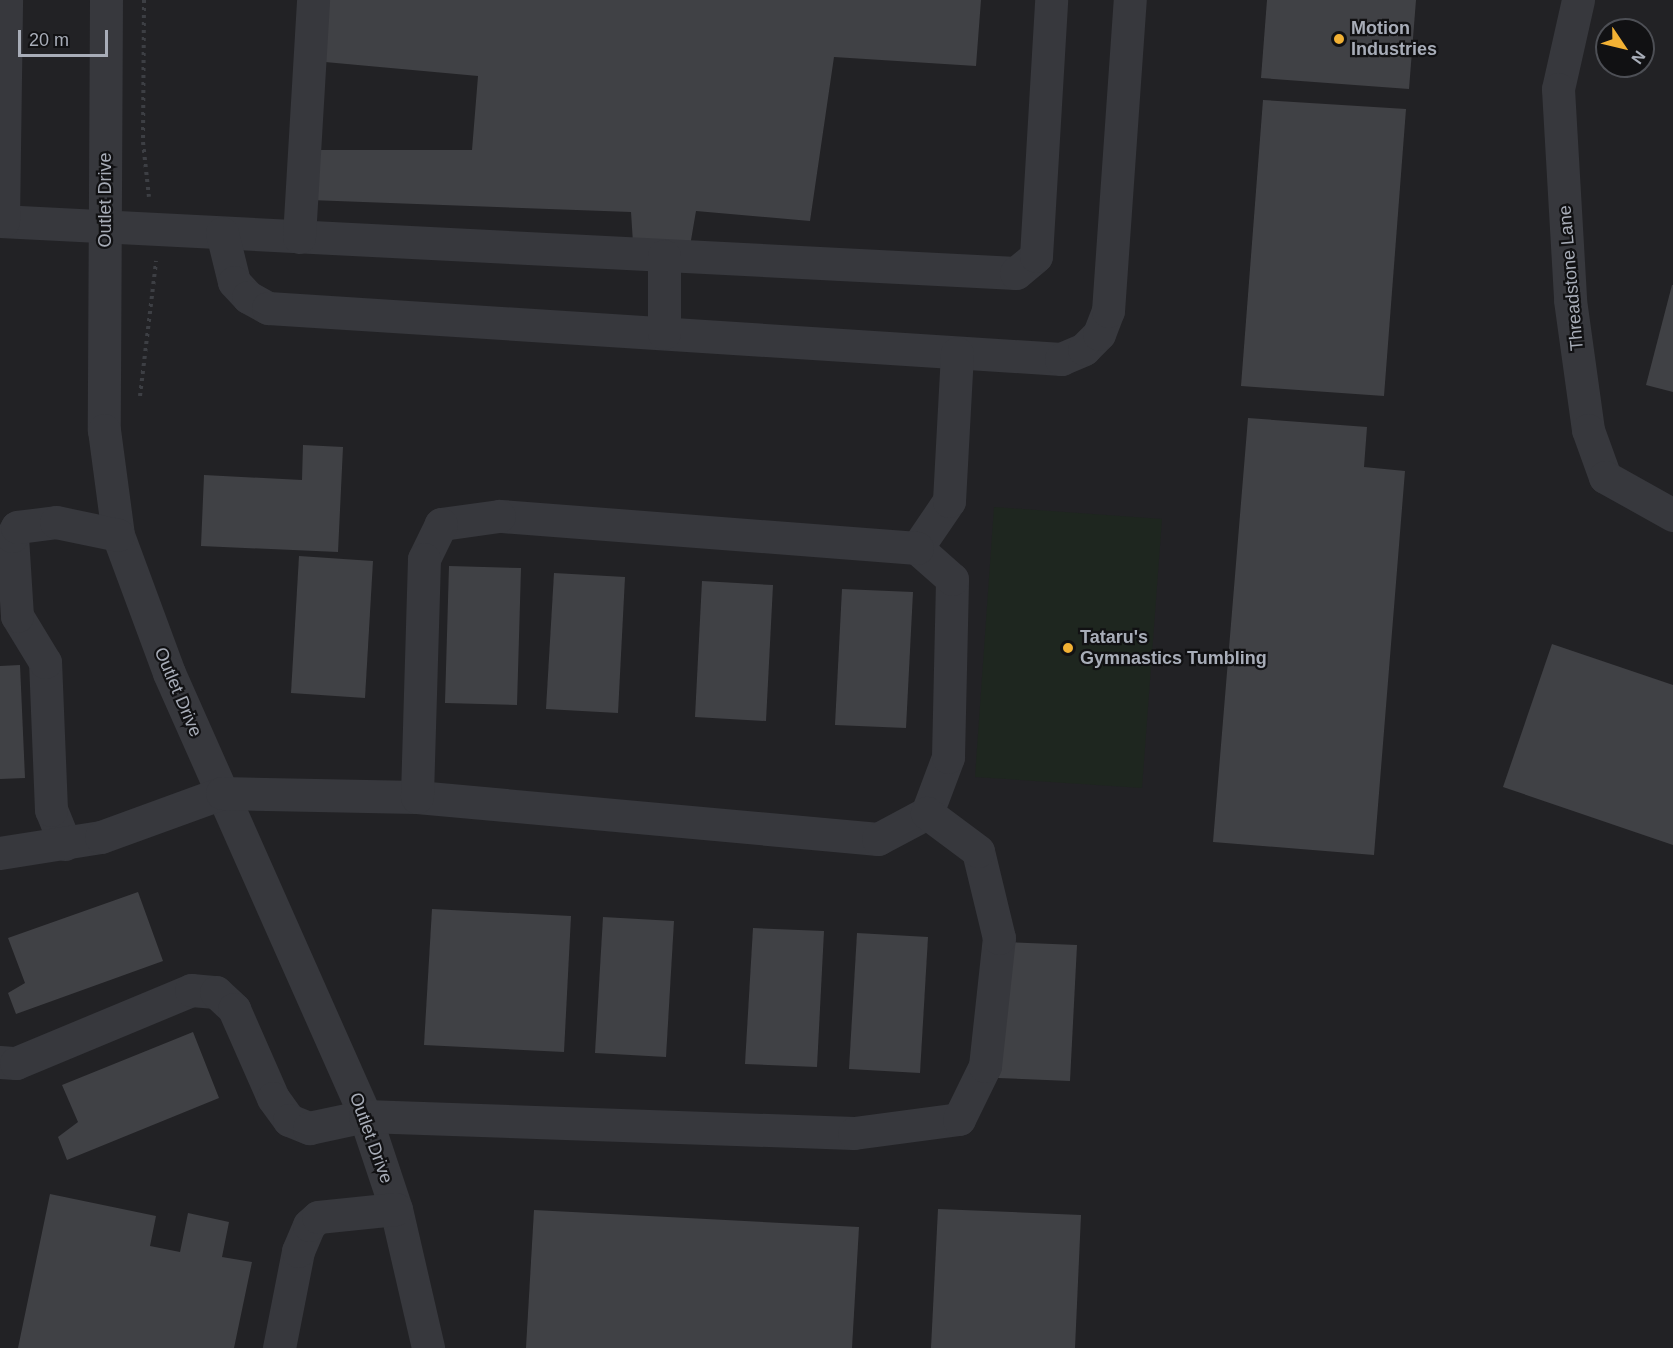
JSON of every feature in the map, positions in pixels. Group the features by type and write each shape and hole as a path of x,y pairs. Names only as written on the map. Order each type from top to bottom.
{"street":[{"path":"6,0 2,221 105,224 222,233 1016,273 1036,256 1051,0"},
{"name":"Outlet Drive","path":"106,0 104,430 118,535 169,673 365,1116 396,1209 428,1348"},
{"path":"300,237 313,0"},
{"path":"222,233 234,282 248,297 268,308 1061,359 1083,349 1099,334 1108,311 1130,0"},
{"name":"Threadstone Lane","path":"1578,0 1558,89 1569,300 1588,430 1605,477 1673,515"},
{"path":"664,256 664,333"},
{"path":"917,548 949,501 957,353"},
{"path":"0,853 100,837 222,793 417,797 878,838 927,813 948,757 952,579 917,548 500,516 441,524 424,559 417,797"},
{"path":"65,844 51,810 45,662 17,616 12,536 17,528 56,522 118,535"},
{"path":"0,1062 16,1063 191,990 216,992 234,1009 273,1098 289,1120 309,1128 365,1116 854,1133 959,1119 985,1066 999,938 978,851 927,813"},
{"path":"279,1348 298,1251 309,1225 318,1217 396,1209"}],"shaded area":[{"path":"0,0 1673,0 1673,1348 0,1348"},
{"name":"Tataru's Gymnastics Tumbling","path":"994,507 1162,519 1142,788 975,777"}],"building":[{"path":"329,0 981,0 976,66 834,57 810,221 696,211 690,246 633,243 631,212 310,200 312,150 472,150 478,76 325,62"},
{"name":"Motion Industries","path":"1267,0 1416,0 1409,89 1261,78"},
{"path":"1263,100 1406,109 1384,396 1241,386"},
{"path":"1673,285 1673,392 1646,385"},
{"path":"1248,418 1367,427 1364,467 1405,471 1374,855 1213,842"},
{"path":"303,445 343,447 338,552 201,546 204,475 302,480"},
{"path":"299,556 373,561 365,698 291,693"},
{"path":"449,566 521,568 517,705 445,703"},
{"path":"554,573 625,577 618,713 546,709"},
{"path":"702,581 773,585 766,721 695,717"},
{"path":"842,589 913,592 906,728 835,725"},
{"path":"1552,644 1673,685 1673,845 1503,787"},
{"path":"20,665 25,778 0,779 0,666"},
{"path":"138,892 163,961 16,1014 8,993 25,983 8,938"},
{"path":"432,909 571,916 564,1052 424,1045"},
{"path":"603,917 674,921 666,1057 595,1053"},
{"path":"753,928 824,931 817,1067 745,1064"},
{"path":"857,933 928,937 920,1073 849,1069"},
{"path":"1006,942 1077,945 1070,1081 998,1078"},
{"path":"193,1032 219,1098 67,1160 58,1137 78,1122 62,1085"},
{"path":"50,1194 156,1216 150,1246 180,1252 188,1213 229,1222 222,1257 252,1262 234,1348 18,1348"},
{"path":"938,1209 1081,1215 1075,1348 931,1348"},
{"path":"534,1210 859,1227 852,1348 526,1348"}],"place":[{"name":"Motion Industries","path":"1339,39"},
{"name":"Tataru's Gymnastics Tumbling","path":"1068,648"}]}
